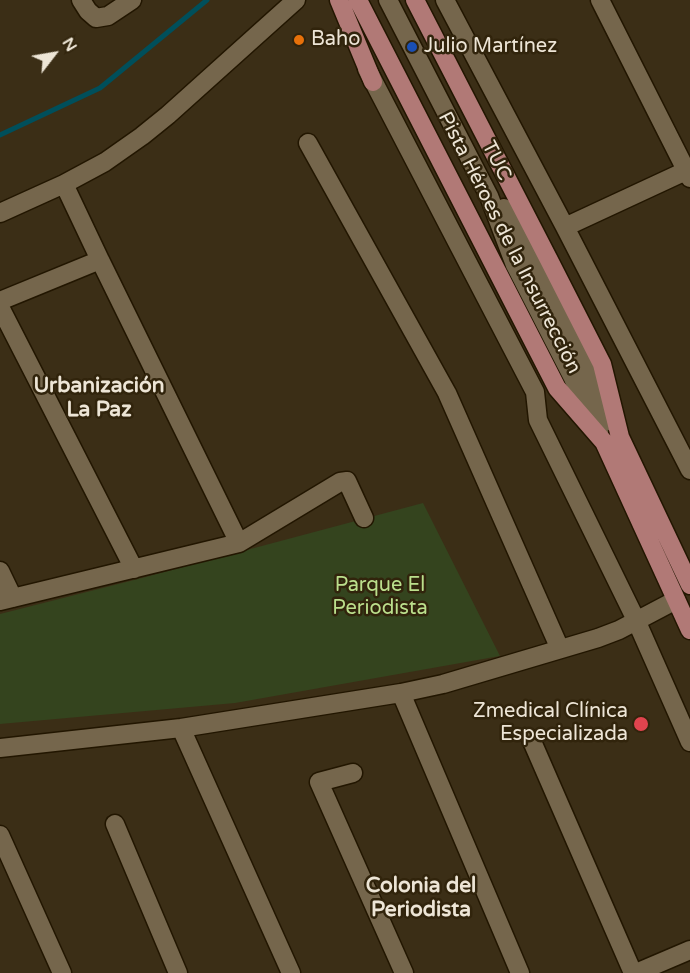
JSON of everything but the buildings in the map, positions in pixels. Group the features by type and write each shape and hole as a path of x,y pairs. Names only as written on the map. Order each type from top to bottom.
{"main road":[{"path":"339,0 373,82"},
{"name":"Pista Héroes de la Insurrección","path":"358,0 557,388 612,440 690,585"},
{"name":"Pista Héroes de la Insurrección","path":"415,0 602,364 612,440 690,630"}],"street":[{"path":"81,0 96,18 108,16 132,0"},
{"path":"0,213 64,184 105,162 142,136 296,0"},
{"path":"331,0 535,392 538,420 636,620 690,742"},
{"name":"TUC","path":"388,0 489,196 515,265 573,378 612,440"},
{"name":"TUC","path":"397,0 612,440"},
{"path":"445,0 686,450 690,470"},
{"path":"565,227 689,173 600,0"},
{"path":"308,143 447,393 561,649"},
{"path":"64,184 239,543"},
{"path":"0,301 100,260"},
{"path":"0,307 134,569"},
{"path":"0,571 6,599 239,543 340,482 347,481 364,518"},
{"path":"0,748 181,728 401,693 443,684 619,630 676,600"},
{"path":"401,693 520,973"},
{"path":"181,728 291,973"},
{"path":"531,739 634,973 690,950"},
{"path":"353,773 319,782 404,973"},
{"path":"115,824 178,973"},
{"path":"0,835 62,973"}],"green space":[{"name":"Parque El Periodista","path":"423,503 500,656 235,703 0,724 0,614"}],"waterway":[{"path":"0,135 100,88 207,0"}],"place":[{"name":"Baho","path":"299,40"},
{"name":"Julio Martínez","path":"412,47"},
{"name":"Zmedical Clínica Especializada","path":"641,724"}],"district":[{"name":"Urbanización La Paz","path":"99,398"},
{"name":"Colonia del Periodista","path":"421,898"}]}
